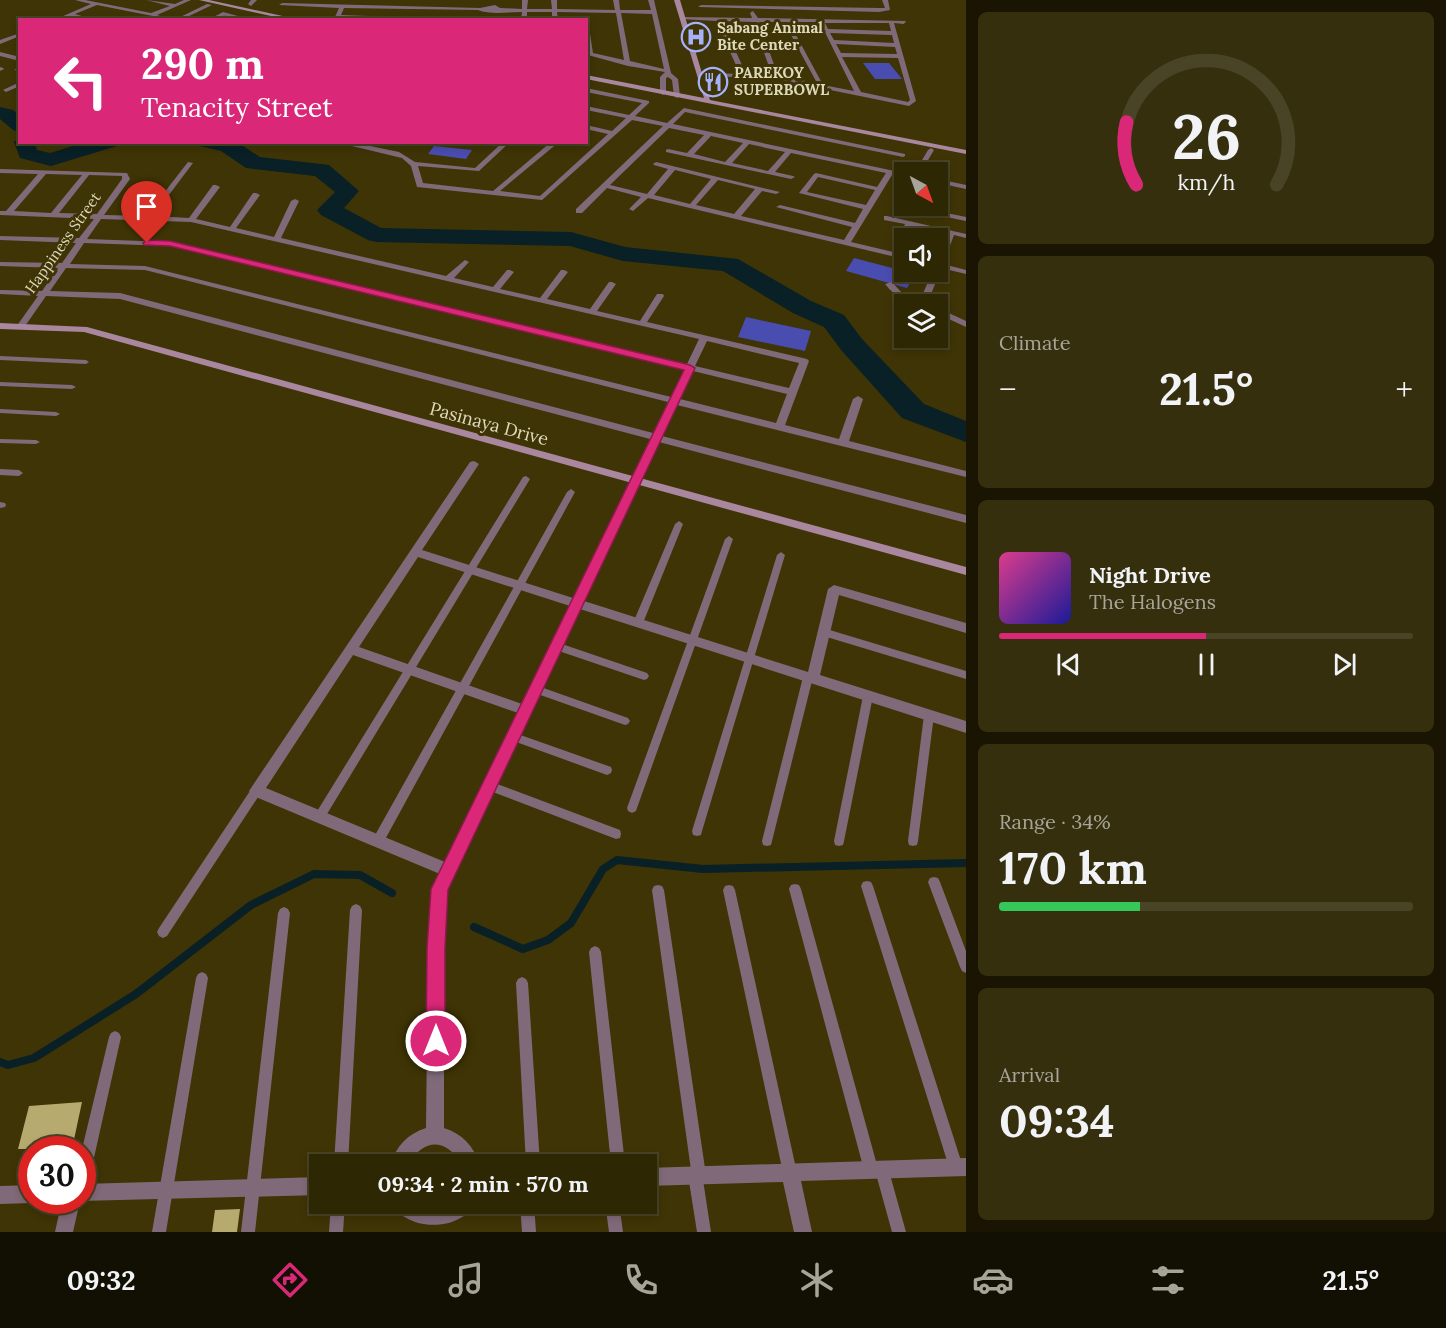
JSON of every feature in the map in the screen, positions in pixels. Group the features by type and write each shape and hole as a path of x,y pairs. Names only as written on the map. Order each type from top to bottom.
{"street":[{"path":"78,0 164,18"},
{"path":"149,0 175,5"},
{"path":"143,18 188,0"},
{"path":"202,0 290,18"},
{"path":"452,18 457,0"},
{"path":"524,18 525,0"},
{"path":"554,0 555,18"},
{"path":"584,0 586,18"},
{"path":"616,0 628,64"},
{"path":"651,0 667,73"},
{"path":"677,0 708,102"},
{"path":"713,0 716,7"},
{"path":"752,0 753,19 776,77"},
{"path":"790,0 793,9"},
{"path":"821,0 824,9"},
{"path":"853,0 858,10"},
{"path":"701,7 886,9 889,7 885,0"},
{"path":"276,15 283,2 342,6 455,9 480,9 490,6 499,10 654,12"},
{"path":"61,18 97,3"},
{"path":"179,18 209,5"},
{"path":"342,6 338,17 357,18"},
{"path":"214,18 223,14 240,18"},
{"path":"69,15 83,18"},
{"path":"683,19 904,22"},
{"path":"718,19 743,75"},
{"path":"785,19 821,86"},
{"path":"821,20 859,95"},
{"path":"714,75 776,77 899,104 912,103 891,22"},
{"path":"827,31 895,33"},
{"path":"2,41 18,35"},
{"path":"2,41 18,43"},
{"path":"833,42 898,45"},
{"path":"588,48 591,55 667,73 675,79 677,96"},
{"path":"0,54 18,58"},
{"path":"839,55 900,56"},
{"path":"663,93 663,77 667,73"},
{"path":"588,77 966,152"},
{"path":"6,90 18,85"},
{"path":"367,145 401,151 415,164 420,184 542,198 646,102 588,90"},
{"path":"588,108 894,172"},
{"path":"579,211 684,110 903,154"},
{"path":"588,127 613,133"},
{"path":"689,155 709,134"},
{"path":"727,164 748,142"},
{"path":"415,164 477,170 506,144"},
{"path":"494,193 553,144"},
{"path":"843,162 854,145"},
{"path":"924,162 931,150"},
{"path":"669,151 791,177"},
{"path":"770,173 789,151"},
{"path":"148,218 190,163"},
{"path":"656,164 776,192"},
{"path":"633,209 673,168"},
{"path":"0,171 87,173"},
{"path":"846,243 890,171"},
{"path":"4,213 44,172"},
{"path":"53,215 87,173"},
{"name":"Happiness Street","path":"20,327 126,179 125,174 87,173"},
{"path":"867,208 803,193 816,175 879,189"},
{"path":"948,184 964,187 966,175"},
{"path":"692,207 716,178"},
{"path":"606,186 894,255"},
{"path":"191,220 216,187"},
{"path":"736,217 760,188"},
{"path":"232,229 256,195"},
{"path":"276,240 295,201"},
{"path":"780,207 856,226"},
{"path":"778,226 790,210"},
{"path":"4,213 191,220 804,361 780,427"},
{"path":"948,213 965,216"},
{"path":"887,218 966,236"},
{"path":"908,228 909,223"},
{"path":"948,240 951,232"},
{"path":"0,238 170,244 793,392"},
{"path":"448,279 465,262"},
{"path":"0,264 145,268 966,474"},
{"path":"948,269 966,272"},
{"path":"495,290 510,272"},
{"path":"542,301 564,272"},
{"path":"592,312 612,284"},
{"path":"890,284 898,294"},
{"path":"0,292 120,296 966,519"},
{"path":"642,324 660,296"},
{"path":"948,316 966,324"},
{"name":"Pasinaya Drive","path":"0,326 84,329 966,571"},
{"path":"435,1134 436,948 440,889 704,338"},
{"path":"843,443 858,399"},
{"path":"448,870 256,791 474,464"},
{"path":"415,552 966,727"},
{"path":"810,678 834,589 966,628"},
{"path":"351,649 525,710"},
{"path":"403,1154 411,1144 423,1137 435,1134 448,1136 467,1154"},
{"path":"657,1177 963,1168"},
{"path":"790,1173 802,1232"},
{"path":"96,1192 309,1186"},
{"path":"0,1195 18,1194"},
{"path":"64,1232 68,1214"},
{"path":"408,1214 411,1218 434,1229 456,1218 459,1214"}],"lane":[{"path":"0,358 86,362"},
{"path":"0,384 72,387"},
{"path":"0,411 56,414"},
{"path":"0,441 36,442"},
{"path":"0,472 19,473"},
{"path":"320,816 526,479"},
{"path":"378,841 571,492"},
{"path":"638,623 680,524"},
{"path":"632,808 729,539"},
{"path":"697,831 781,555"},
{"path":"824,632 966,675"},
{"path":"556,646 644,676"},
{"path":"767,841 810,678"},
{"path":"536,689 625,721"},
{"path":"839,841 868,696"},
{"path":"913,841 929,715"},
{"path":"512,736 607,770"},
{"path":"489,786 616,834"},
{"path":"164,932 256,791"},
{"path":"934,882 966,967"},
{"path":"867,886 963,1168"},
{"path":"795,889 876,1170 899,1232"},
{"path":"658,890 704,1232"},
{"path":"729,890 790,1173"},
{"path":"342,1154 356,910"},
{"path":"248,1232 284,913"},
{"path":"595,952 617,1154"},
{"path":"159,1232 202,978"},
{"path":"522,983 532,1154"},
{"path":"92,1136 115,1037"},
{"path":"336,1232 337,1214"},
{"path":"528,1214 529,1232"},
{"path":"614,1214 616,1232"}],"shaded area":[{"path":"863,63 889,63 902,79 875,79"},
{"path":"434,146 472,150 466,159 428,154"},
{"path":"854,258 894,268 894,282 910,282 907,288 846,271"},
{"path":"746,317 811,331 805,351 738,337"}],"building":[{"path":"82,1102 75,1136 21,1136 29,1106"},
{"path":"240,1209 237,1232 212,1232 215,1210"}],"waterway":[{"path":"0,113 6,114 18,124"},
{"path":"24,144 27,154 51,160 103,144"},
{"path":"218,144 228,146 254,163 321,170 348,191 329,210 376,235 571,239 623,254 729,264 802,307 834,321 852,345 913,411 966,432"},
{"path":"474,927 523,949 548,940 571,923 603,869 617,860 703,869 966,863"},
{"path":"0,1062 8,1065 34,1058 136,994 251,905 314,874 360,875 392,893"}],"place":[{"name":"Sabang Animal Bite Center","path":"696,37"},
{"name":"PAREKOY SUPERBOWL","path":"713,82"}],"route":[{"path":"147,243 170,244 690,368 440,889 436,948 436,1041"}]}
